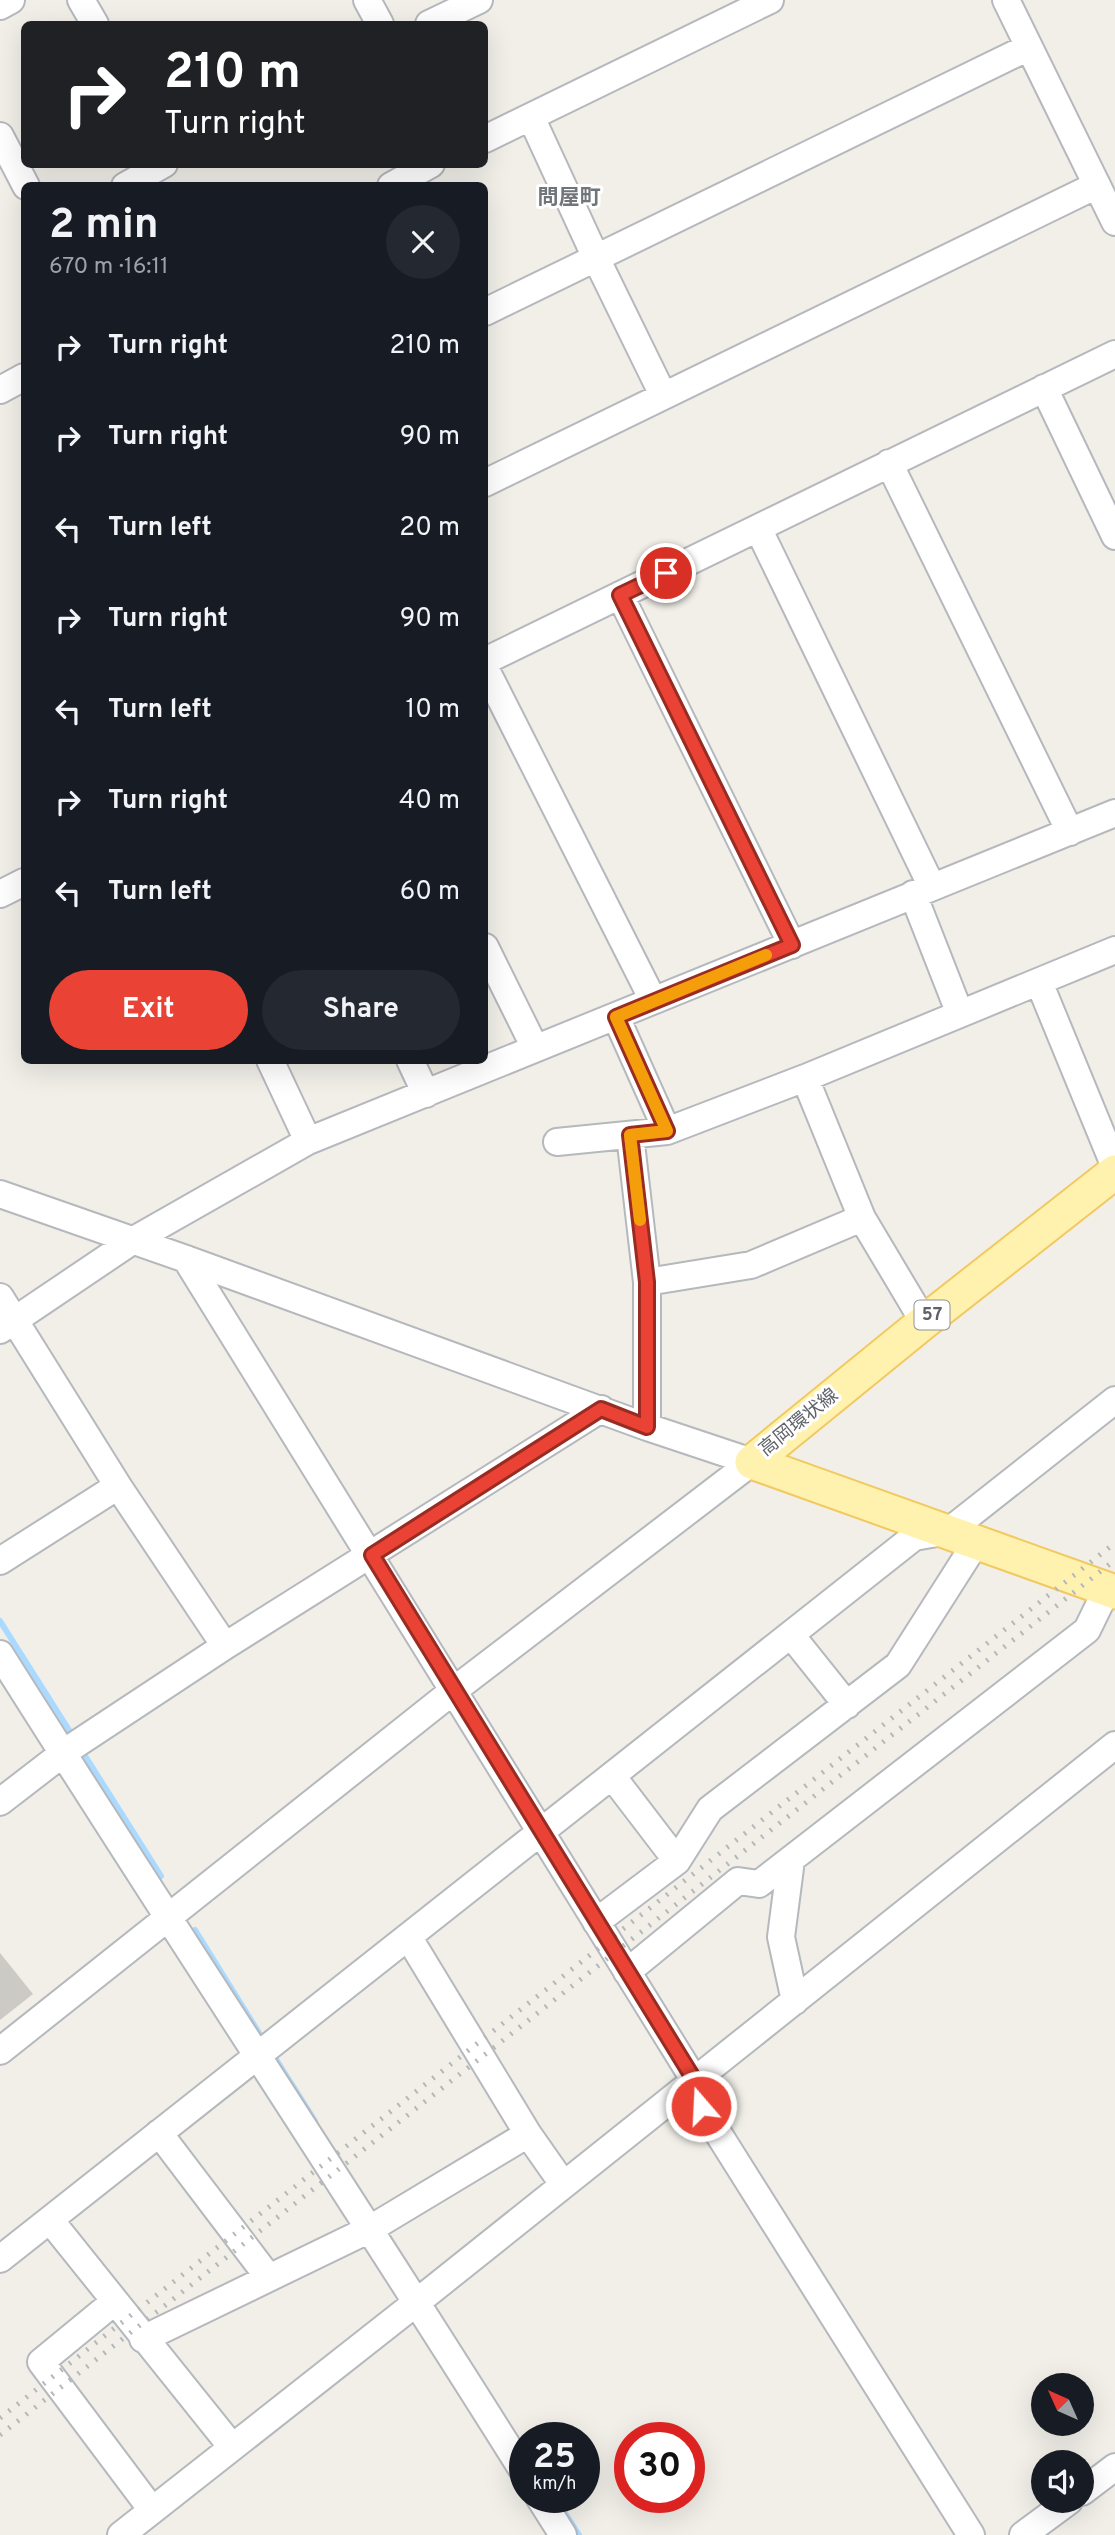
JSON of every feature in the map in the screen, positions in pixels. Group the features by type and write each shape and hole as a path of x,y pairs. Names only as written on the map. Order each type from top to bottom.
{"main road":[{"name":"高岡環状線","path":"752,1462 1115,1169"},
{"name":"高岡環状線","path":"752,1462 1111,1591"}],"street":[{"path":"0,6 11,0"},
{"path":"82,0 93,21"},
{"path":"367,0 378,21"},
{"path":"435,21 478,0"},
{"path":"488,138 531,117 721,11 770,0"},
{"path":"1006,0 1115,222"},
{"path":"488,311 1029,47"},
{"path":"531,117 663,396"},
{"path":"0,136 24,182"},
{"path":"132,182 157,168"},
{"path":"398,182 425,168"},
{"path":"488,481 1097,185"},
{"path":"488,660 1115,354"},
{"path":"1044,388 1115,536"},
{"path":"888,463 1070,832"},
{"path":"758,528 923,891 960,1014"},
{"path":"620,595 792,945"},
{"path":"488,674 653,1000"},
{"path":"8,1325 132,1241 308,1141 1115,813"},
{"path":"0,894 21,884"},
{"path":"558,1142 667,1131 805,1078 1115,950"},
{"path":"488,953 535,1048"},
{"path":"1039,982 1115,1169"},
{"path":"616,1017 667,1131"},
{"path":"272,1064 308,1141"},
{"path":"412,1064 426,1094"},
{"path":"805,1078 862,1218 924,1322"},
{"path":"630,1135 647,1282 647,1427"},
{"path":"0,1194 647,1427 752,1462"},
{"path":"647,1282 751,1265 862,1218"},
{"path":"186,1259 372,1555 453,1691 695,2081 701,2106 971,2535"},
{"path":"0,1297 8,1325 225,1646"},
{"path":"596,1922 677,1861 710,1809 898,1665 963,1536 1115,1401"},
{"path":"0,1802 64,1752 225,1646 601,1409"},
{"path":"0,2051 453,1691 752,1462"},
{"path":"0,1561 118,1486"},
{"path":"0,2259 914,1537 963,1536"},
{"path":"627,1972 738,1881 759,1884 1087,1630 1111,1591"},
{"path":"790,1634 847,1705"},
{"path":"0,1654 170,1918 266,2048 424,2295 509,2446"},
{"path":"121,2535 1115,1745"},
{"path":"612,1776 677,1861"},
{"path":"791,1860 781,1937 795,2001"},
{"path":"408,1938 528,2134 563,2184"},
{"path":"159,2133 269,2278"},
{"path":"144,2339 378,2224 528,2134"},
{"path":"50,2220 232,2447"},
{"path":"114,2302 41,2362 152,2510"},
{"path":"1094,2482 1115,2467"},
{"path":"549,2513 563,2535"},
{"path":"1023,2535 1053,2513"}],"building":[{"path":"0,1953 33,1994 0,2020"}],"waterway":[{"path":"0,1621 74,1738"},
{"path":"80,1748 161,1876"},
{"path":"195,1930 264,2041"},
{"path":"272,2053 315,2121"},
{"path":"565,2513 579,2535"}],"railway":[{"path":"0,2418 1115,1543"},
{"path":"0,2435 1115,1560"}],"slow traffic":[{"path":"640,1220 630,1135 667,1131 616,1017 766,955"}],"district":[{"name":"問屋町","path":"569,198"}],"route":[{"path":"666,573 620,595 792,945 616,1017 667,1131 630,1135 647,1282 647,1427 601,1409 372,1555 695,2081 701,2106"}]}
